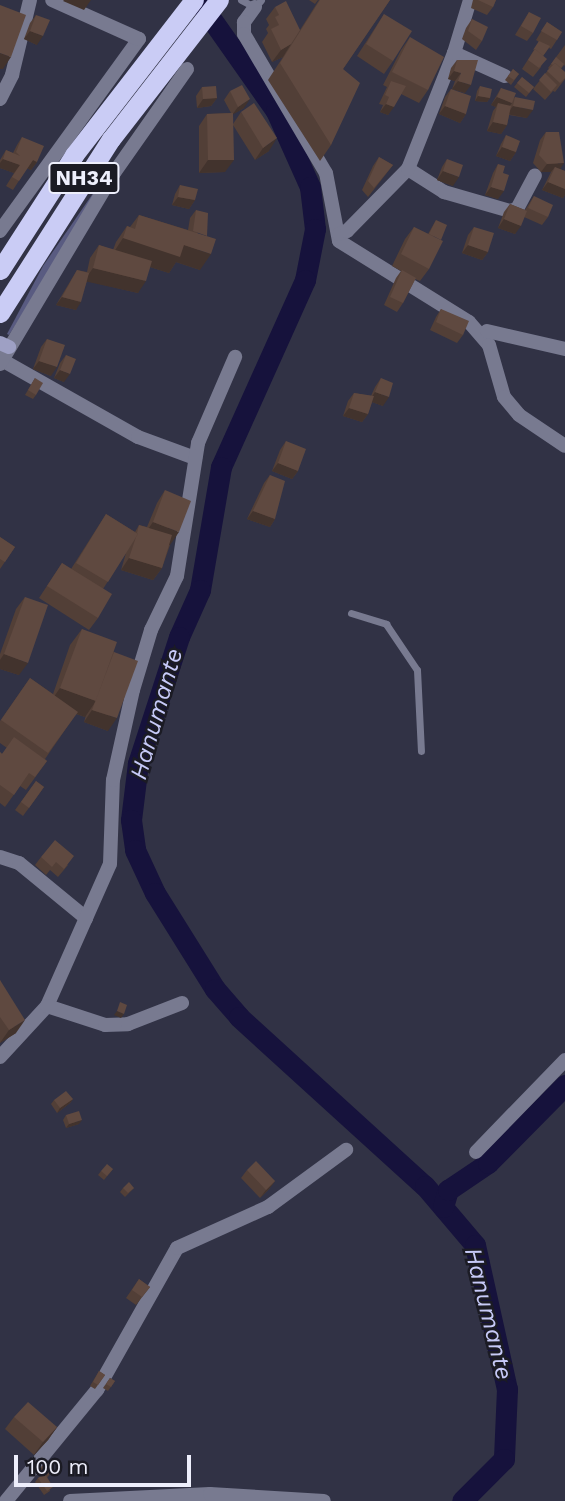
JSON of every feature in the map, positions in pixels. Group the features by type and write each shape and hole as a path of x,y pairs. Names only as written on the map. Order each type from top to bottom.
{"highway":[{"name":"NH34","path":"0,313 63,208 171,43 194,0"},
{"name":"NH34","path":"0,270 74,155 171,43 219,0"}],"street":[{"path":"0,99 12,75 30,0"},
{"path":"0,231 139,39 52,0"},
{"path":"339,234 347,231 408,169 454,53 470,0"},
{"path":"252,2 244,22 244,34 326,173 339,242 470,322 489,345 504,397 519,415 565,446"},
{"path":"454,53 505,76"},
{"path":"187,69 114,173 3,353 138,437 195,458"},
{"path":"408,169 444,192 510,211 517,209 536,175"},
{"path":"487,331 565,349"},
{"path":"0,1057 47,1006 110,864 110,804 118,749 146,644 177,576 195,458 235,357"},
{"path":"0,856 19,863 86,918"},
{"path":"47,1006 105,1025 128,1024 173,1011 182,1003"},
{"path":"476,1152 565,1060"},
{"path":"6,1501 97,1390 177,1248 268,1208 346,1150"},
{"path":"70,1501 119,1495 324,1501"}],"lane":[{"path":"351,613 386,624 417,670 421,751"}],"shaded area":[{"path":"178,70 9,335 7,334 43,266"}],"building":[{"path":"320,0 390,0 343,69 360,83 331,145 280,63"},
{"path":"478,0 496,0 493,7"},
{"path":"286,1 300,30 291,44 281,50 271,29 279,25 275,17 279,15 275,7"},
{"path":"0,5 26,15 11,57 0,53"},
{"path":"529,12 541,18 533,33 521,26"},
{"path":"384,14 412,31 393,61 366,44"},
{"path":"36,15 50,20 43,36 30,31"},
{"path":"472,19 488,27 482,41 468,31"},
{"path":"547,22 562,32 557,40 541,31"},
{"path":"410,37 444,57 428,90 392,72"},
{"path":"539,41 550,46 543,56 533,50"},
{"path":"535,49 547,59 539,68 528,60"},
{"path":"556,57 564,64 561,68 555,63 551,64"},
{"path":"457,60 478,60 471,85 458,81 461,73 454,71"},
{"path":"555,63 565,72 565,78 560,83 547,71"},
{"path":"513,69 519,74 514,80 508,76"},
{"path":"545,73 557,85 551,92 539,80"},
{"path":"522,77 534,87 529,93 517,83"},
{"path":"391,81 406,86 394,107 386,104 389,97 385,95"},
{"path":"242,85 250,99 238,107 230,91"},
{"path":"216,86 217,98 203,99 202,87"},
{"path":"480,86 492,89 490,98 478,96"},
{"path":"501,88 516,93 512,103 497,97"},
{"path":"451,89 471,96 466,114 445,106"},
{"path":"515,97 535,101 533,110 513,106"},
{"path":"254,103 277,138 263,148 241,112"},
{"path":"498,103 511,106 507,125 493,122"},
{"path":"233,113 234,160 208,160 207,114"},
{"path":"546,132 559,132 564,163 547,164 539,155"},
{"path":"506,135 520,141 516,152 502,147"},
{"path":"22,137 44,146 37,162 33,160 19,181 12,177 20,165 3,159 6,150 20,156 16,152"},
{"path":"379,157 393,165 374,188 368,181"},
{"path":"447,159 463,165 459,177 443,171"},
{"path":"498,164 505,166 503,173 509,175 504,191 491,187"},
{"path":"555,167 565,171 565,189 548,182"},
{"path":"180,185 198,189 195,200 178,197"},
{"path":"534,196 553,205 548,217 528,208"},
{"path":"510,204 527,211 521,226 504,219"},
{"path":"196,210 208,213 207,236 193,231"},
{"path":"139,215 216,239 211,254 184,245 180,257 123,238 127,226 135,229"},
{"path":"436,220 447,225 441,240 429,234"},
{"path":"414,227 443,241 429,269 401,254"},
{"path":"474,227 494,233 488,252 468,245"},
{"path":"99,245 152,261 146,281 93,268"},
{"path":"77,270 89,273 81,302 62,297"},
{"path":"402,270 416,278 403,303 390,297"},
{"path":"441,309 469,321 463,335 436,322"},
{"path":"47,339 65,345 57,367 39,361"},
{"path":"66,355 76,359 70,374 60,370"},
{"path":"35,378 43,383 36,395 28,390"},
{"path":"381,378 393,383 389,397 375,392"},
{"path":"354,393 374,396 368,414 349,408"},
{"path":"286,441 306,449 298,471 278,463"},
{"path":"270,475 285,481 275,519 253,511"},
{"path":"165,490 191,501 179,532 153,522"},
{"path":"106,514 138,534 108,582 76,563"},
{"path":"139,525 172,535 162,568 129,558"},
{"path":"0,537 15,547 5,562 0,559"},
{"path":"62,563 112,594 98,618 47,586"},
{"path":"25,597 48,605 28,663 4,654"},
{"path":"82,629 117,642 96,701 60,688"},
{"path":"114,652 138,661 117,718 92,710"},
{"path":"30,678 78,712 48,753 1,720"},
{"path":"14,737 47,761 35,777 29,773 14,795 0,785 0,752 2,754"},
{"path":"36,781 44,787 29,808 21,802"},
{"path":"55,840 74,856 64,869 56,862 52,867 41,857"},
{"path":"0,980 25,1020 9,1030 0,1017"},
{"path":"120,1002 127,1005 124,1014 117,1011"},
{"path":"66,1091 73,1099 60,1108 54,1100"},
{"path":"79,1111 82,1120 69,1124 66,1115"},
{"path":"256,1161 275,1181 266,1190 247,1170"},
{"path":"107,1164 113,1169 107,1176 101,1171"},
{"path":"129,1182 134,1188 128,1193 123,1188"},
{"path":"139,1279 150,1287 142,1297 132,1290"},
{"path":"99,1371 105,1375 98,1385 93,1382"},
{"path":"110,1378 115,1381 111,1387 106,1384"},
{"path":"28,1402 57,1427 43,1442 14,1417"},
{"path":"46,1462 53,1470 48,1475 41,1467"},
{"path":"45,1474 53,1487 47,1491 38,1478"}],"waterway":[{"name":"Hanumante","path":"198,0 276,111 310,187 315,229 305,280 221,467 200,590 179,637 138,763 131,820 135,850 155,893 215,989 239,1017 425,1186 475,1245 507,1389 504,1459 462,1501"},
{"path":"443,1207 448,1190 488,1163 565,1085"}]}
